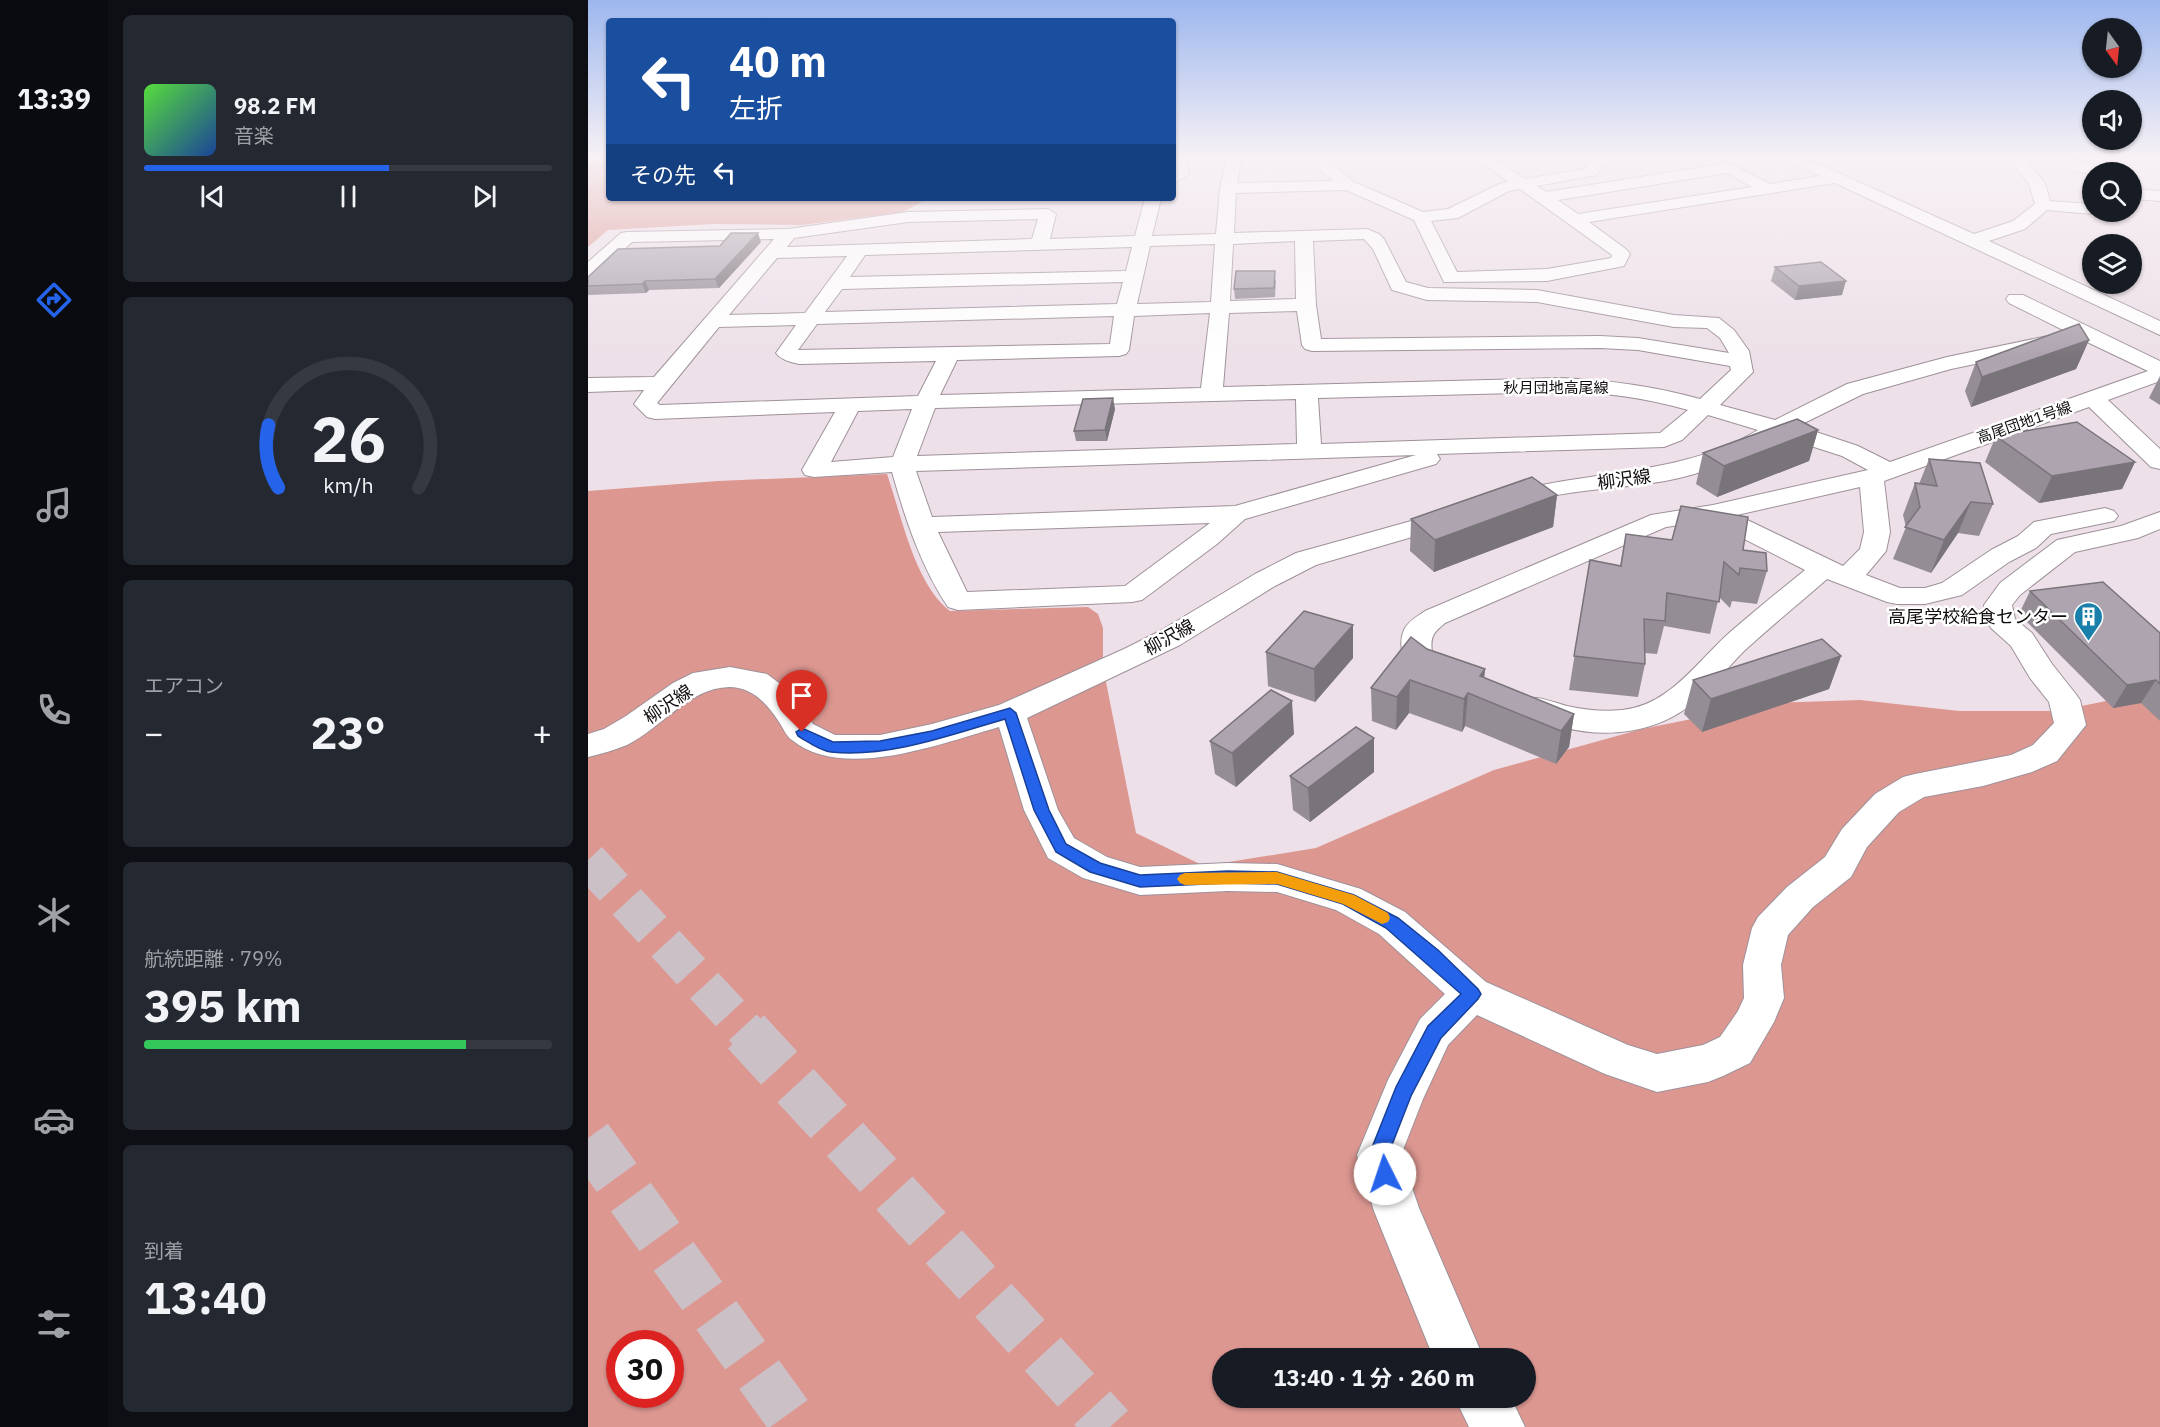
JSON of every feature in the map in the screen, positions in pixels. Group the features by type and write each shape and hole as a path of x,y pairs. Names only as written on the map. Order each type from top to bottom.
{"street":[{"path":"588,272 627,237 788,234 861,224"},
{"path":"1040,244 1045,224"},
{"path":"861,249 786,353 799,358 1119,350 1125,312 1147,224"},
{"path":"1211,393 1226,224"},
{"path":"1424,224 1451,278 1547,275 1618,262 1622,254 1583,224"},
{"path":"1938,224 2114,304 2160,329"},
{"path":"1973,240 2015,229 2024,224"},
{"path":"588,385 660,383 788,234"},
{"path":"773,253 1367,234 1374,237 1379,244 1398,286 1427,294 1537,296 1674,321 1712,322 1727,334 1739,351 1742,372 1674,435 1664,440 902,464 814,470 850,405"},
{"path":"1304,237 1306,305 1312,345 1507,341 1638,344 1741,361"},
{"path":"837,283 1134,276"},
{"path":"1497,295 1507,341 1513,387"},
{"path":"2016,299 2160,369"},
{"path":"715,321 1125,312 1306,305"},
{"name":"柳沢線","path":"588,746 615,737 684,690 704,681 730,677 756,681 780,699 802,732 830,747 880,746 932,735 1010,713 1144,652 1265,580 1306,560 1539,492 1678,470 1712,461 1751,444 1855,388 1947,363 2087,334"},
{"path":"950,353 926,402 902,464 922,525 948,585 958,601 1132,594 1208,538 1236,514"},
{"name":"高尾団地1号線","path":"1469,684 1437,673 1417,656 1416,641 1419,629 1435,617 1660,520 1713,513 1879,474 2160,374"},
{"name":"秋月団地高尾線","path":"660,383 645,404 655,412 1211,393 1607,386 1657,394 1850,451 1879,474"},
{"path":"1307,392 1309,451"},
{"path":"2093,398 2160,462"},
{"path":"922,525 1236,514 1475,445"},
{"path":"1513,700 1557,716 1608,724 1643,717 1674,702 1740,638 1835,572 1873,551 1879,474"},
{"path":"1713,513 1874,589 1897,596 1925,596 1952,589 2000,556 2027,542 2043,528 2135,510 2160,501"},
{"path":"1010,713 1041,810 1061,848 1096,868 1140,881 1228,877 1277,878 1348,899 1392,923 1432,955 1472,994 1620,1061 1657,1073 1707,1064 1735,1050 1754,1022 1764,998 1762,965 1771,928 1800,897 1838,867 1854,838 1887,803 1915,786 1983,774 2020,764 2045,753 2070,725 2064,700 2041,671 2022,640 2001,622 1998,605 2010,590 2066,546 2129,532 2160,520"},
{"path":"1454,1348 1397,1211 1379,1155 1403,1094 1434,1032 1472,994"},
{"path":"1487,1408 1499,1427"}],"shaded area":[{"path":"588,224 813,224 714,224 608,230 588,247"},
{"path":"887,474 918,567 927,584 950,611 1088,607 1098,614 1103,628 1103,667 1136,833 1204,866 1316,848 1494,770 1642,729 1771,703 1860,700 1959,711 2057,711 2160,690 2160,1427 588,1427 588,491 718,481"}],"building":[{"path":"731,233 758,233 715,279 645,281 642,284 588,286 588,277 618,249 720,246"},
{"path":"1821,262 1846,281 1799,286 1775,267"},
{"path":"1236,271 1275,271 1274,288 1234,289"},
{"path":"2079,324 2089,340 1982,377 1976,362"},
{"path":"1113,398 1105,430 1074,431 1083,399"},
{"path":"1797,419 1818,430 1724,466 1703,453"},
{"path":"2077,422 2135,462 2052,476 1996,436"},
{"path":"1929,459 1980,463 1993,504 1971,502 1944,540 1905,527 1920,507 1915,483 1937,486"},
{"path":"1532,477 1557,495 1435,540 1411,519"},
{"path":"1681,506 1748,517 1743,550 1766,553 1767,571 1740,568 1739,575 1724,562 1719,602 1667,593 1665,621 1644,619 1645,664 1574,656 1590,560 1621,566 1626,534 1672,540"},
{"path":"2103,582 2160,633 2160,684 2156,680 2127,685 2030,591"},
{"path":"1304,611 1353,625 1314,669 1266,652"},
{"path":"1411,637 1427,649 1485,669 1480,676 1574,714 1561,731 1468,693 1464,699 1410,680 1397,697 1371,688"},
{"path":"1822,639 1841,656 1711,699 1693,680"},
{"path":"1271,690 1292,701 1232,753 1210,741"},
{"path":"1356,727 1374,738 1308,788 1290,776"}],"tunnel":[{"path":"588,860 748,1033"},
{"path":"746,1032 1110,1427"},
{"path":"588,1138 797,1427"}],"slow traffic":[{"path":"1185,879 1277,878 1348,899 1382,918"}],"place":[{"name":"高尾学校給食センター","path":"2089,642"}],"route":[{"path":"802,732 830,747 880,746 932,735 1010,713 1041,810 1061,848 1096,868 1140,881 1228,877 1277,878 1348,899 1392,923 1432,955 1472,994 1434,1032 1403,1094 1379,1155 1385,1174"}]}
